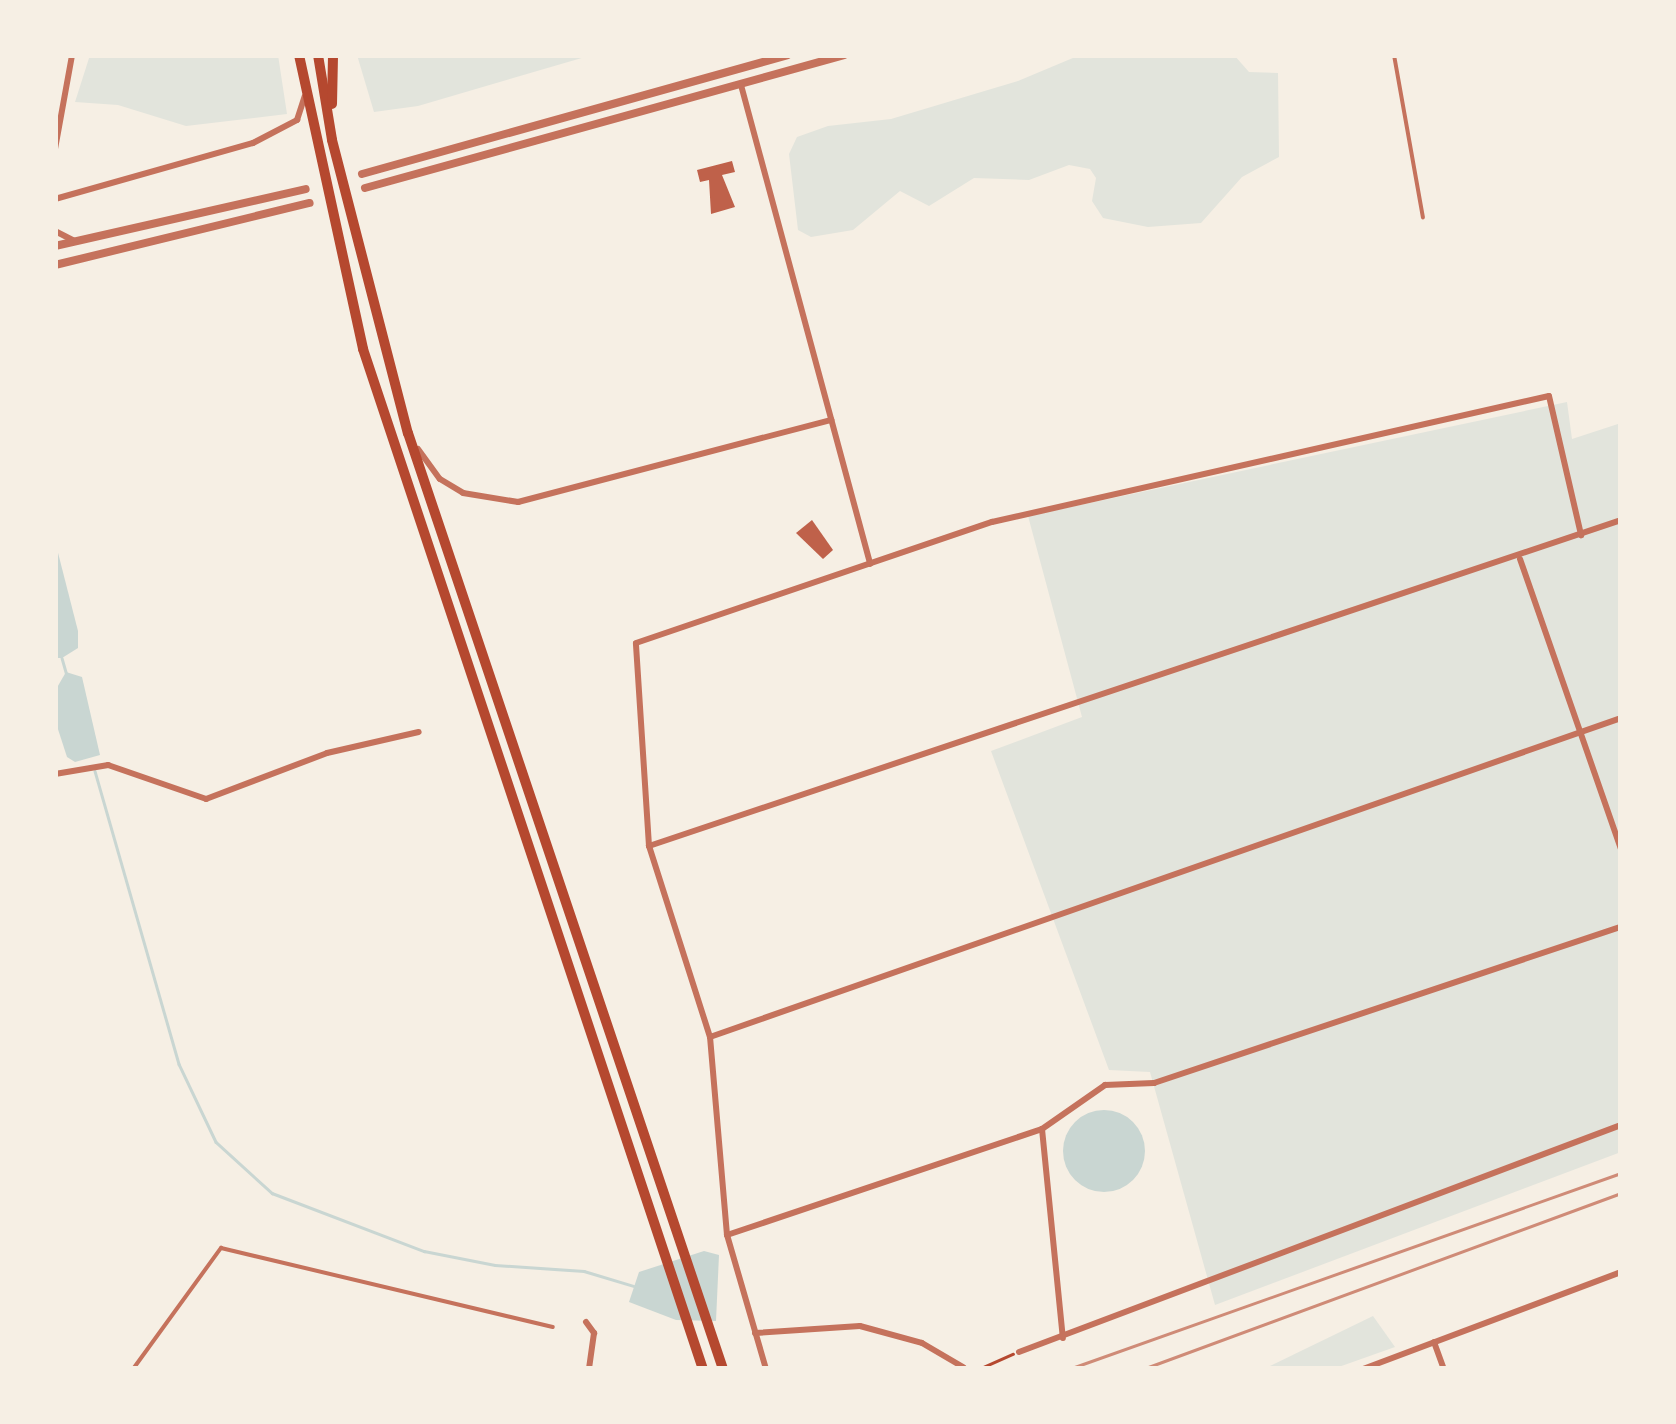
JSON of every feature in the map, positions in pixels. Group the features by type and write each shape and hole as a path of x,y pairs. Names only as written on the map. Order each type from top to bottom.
{"main road":[{"path":"299,55 368,366 704,1369"},
{"path":"318,55 332,140 408,433 723,1369"},
{"path":"332,140 334,55"}],"street":[{"path":"55,149 72,55"},
{"path":"362,174 788,55"},
{"path":"365,188 844,55"},
{"path":"741,85 870,564"},
{"path":"55,199 281,131 296,120 306,90"},
{"path":"55,246 306,189"},
{"path":"55,265 310,203"},
{"path":"55,232 76,241"},
{"path":"766,1369 727,1235 710,1036 649,846 636,643 992,522 1550,396 1581,535"},
{"path":"408,433 440,479 494,502 518,502 831,420"},
{"path":"649,846 1520,559 1621,520"},
{"path":"1520,559 1621,849"},
{"path":"710,1036 1621,718"},
{"path":"55,774 108,765 206,799 327,753 419,732"},
{"path":"727,1235 1042,1129 1105,1085 1154,1083 1621,927"},
{"path":"1019,1352 1621,1125"},
{"path":"1042,1129 1063,1338"},
{"path":"1364,1369 1621,1272"},
{"path":"586,1322 594,1333 589,1369"},
{"path":"754,1332 860,1326 922,1343 963,1367"},
{"path":"1434,1342 1444,1369"}],"lane":[{"path":"1394,55 1424,217"},
{"path":"133,1369 221,1248 553,1327"}],"path":[{"path":"980,1369 1019,1352"}],"shaded area":[{"path":"90,55 278,55 287,114 186,126 118,105 75,102"},
{"path":"357,55 592,55 418,106 374,112"},
{"path":"1080,55 1234,55 1249,72 1278,73 1279,157 1242,177 1201,223 1148,227 1103,218 1092,201 1096,178 1090,169 1069,165 1029,180 974,178 929,206 900,191 853,230 811,237 798,230 789,154 797,137 828,126 891,119 1018,81"},
{"path":"1567,402 1572,439 1621,423 1621,1152 1215,1305 1150,1072 1109,1070 991,751 1082,717 1028,516"},
{"path":"55,541 78,631 78,648 62,658 55,658"},
{"path":"66,672 82,677 100,755 75,762 67,757 55,720 55,691"},
{"path":"1096,1110 1112,1110 1138,1128 1145,1151 1142,1167 1133,1180 1112,1192 1096,1192 1070,1174 1063,1159 1063,1143 1081,1117"},
{"path":"704,1251 719,1255 716,1321 676,1320 629,1302 639,1272"},
{"path":"1373,1316 1395,1347 1333,1369 1264,1369"}],"building":[{"path":"732,161 735,172 722,175 735,207 711,214 709,180 700,182 697,170"},
{"path":"812,520 833,550 823,559 796,533"}],"waterway":[{"path":"62,658 66,672"},
{"path":"95,771 179,1064 216,1142 272,1193 424,1251 495,1265 584,1271 634,1286"}],"railway":[{"path":"1069,1369 1621,1173"},
{"path":"1143,1369 1621,1193"}]}
